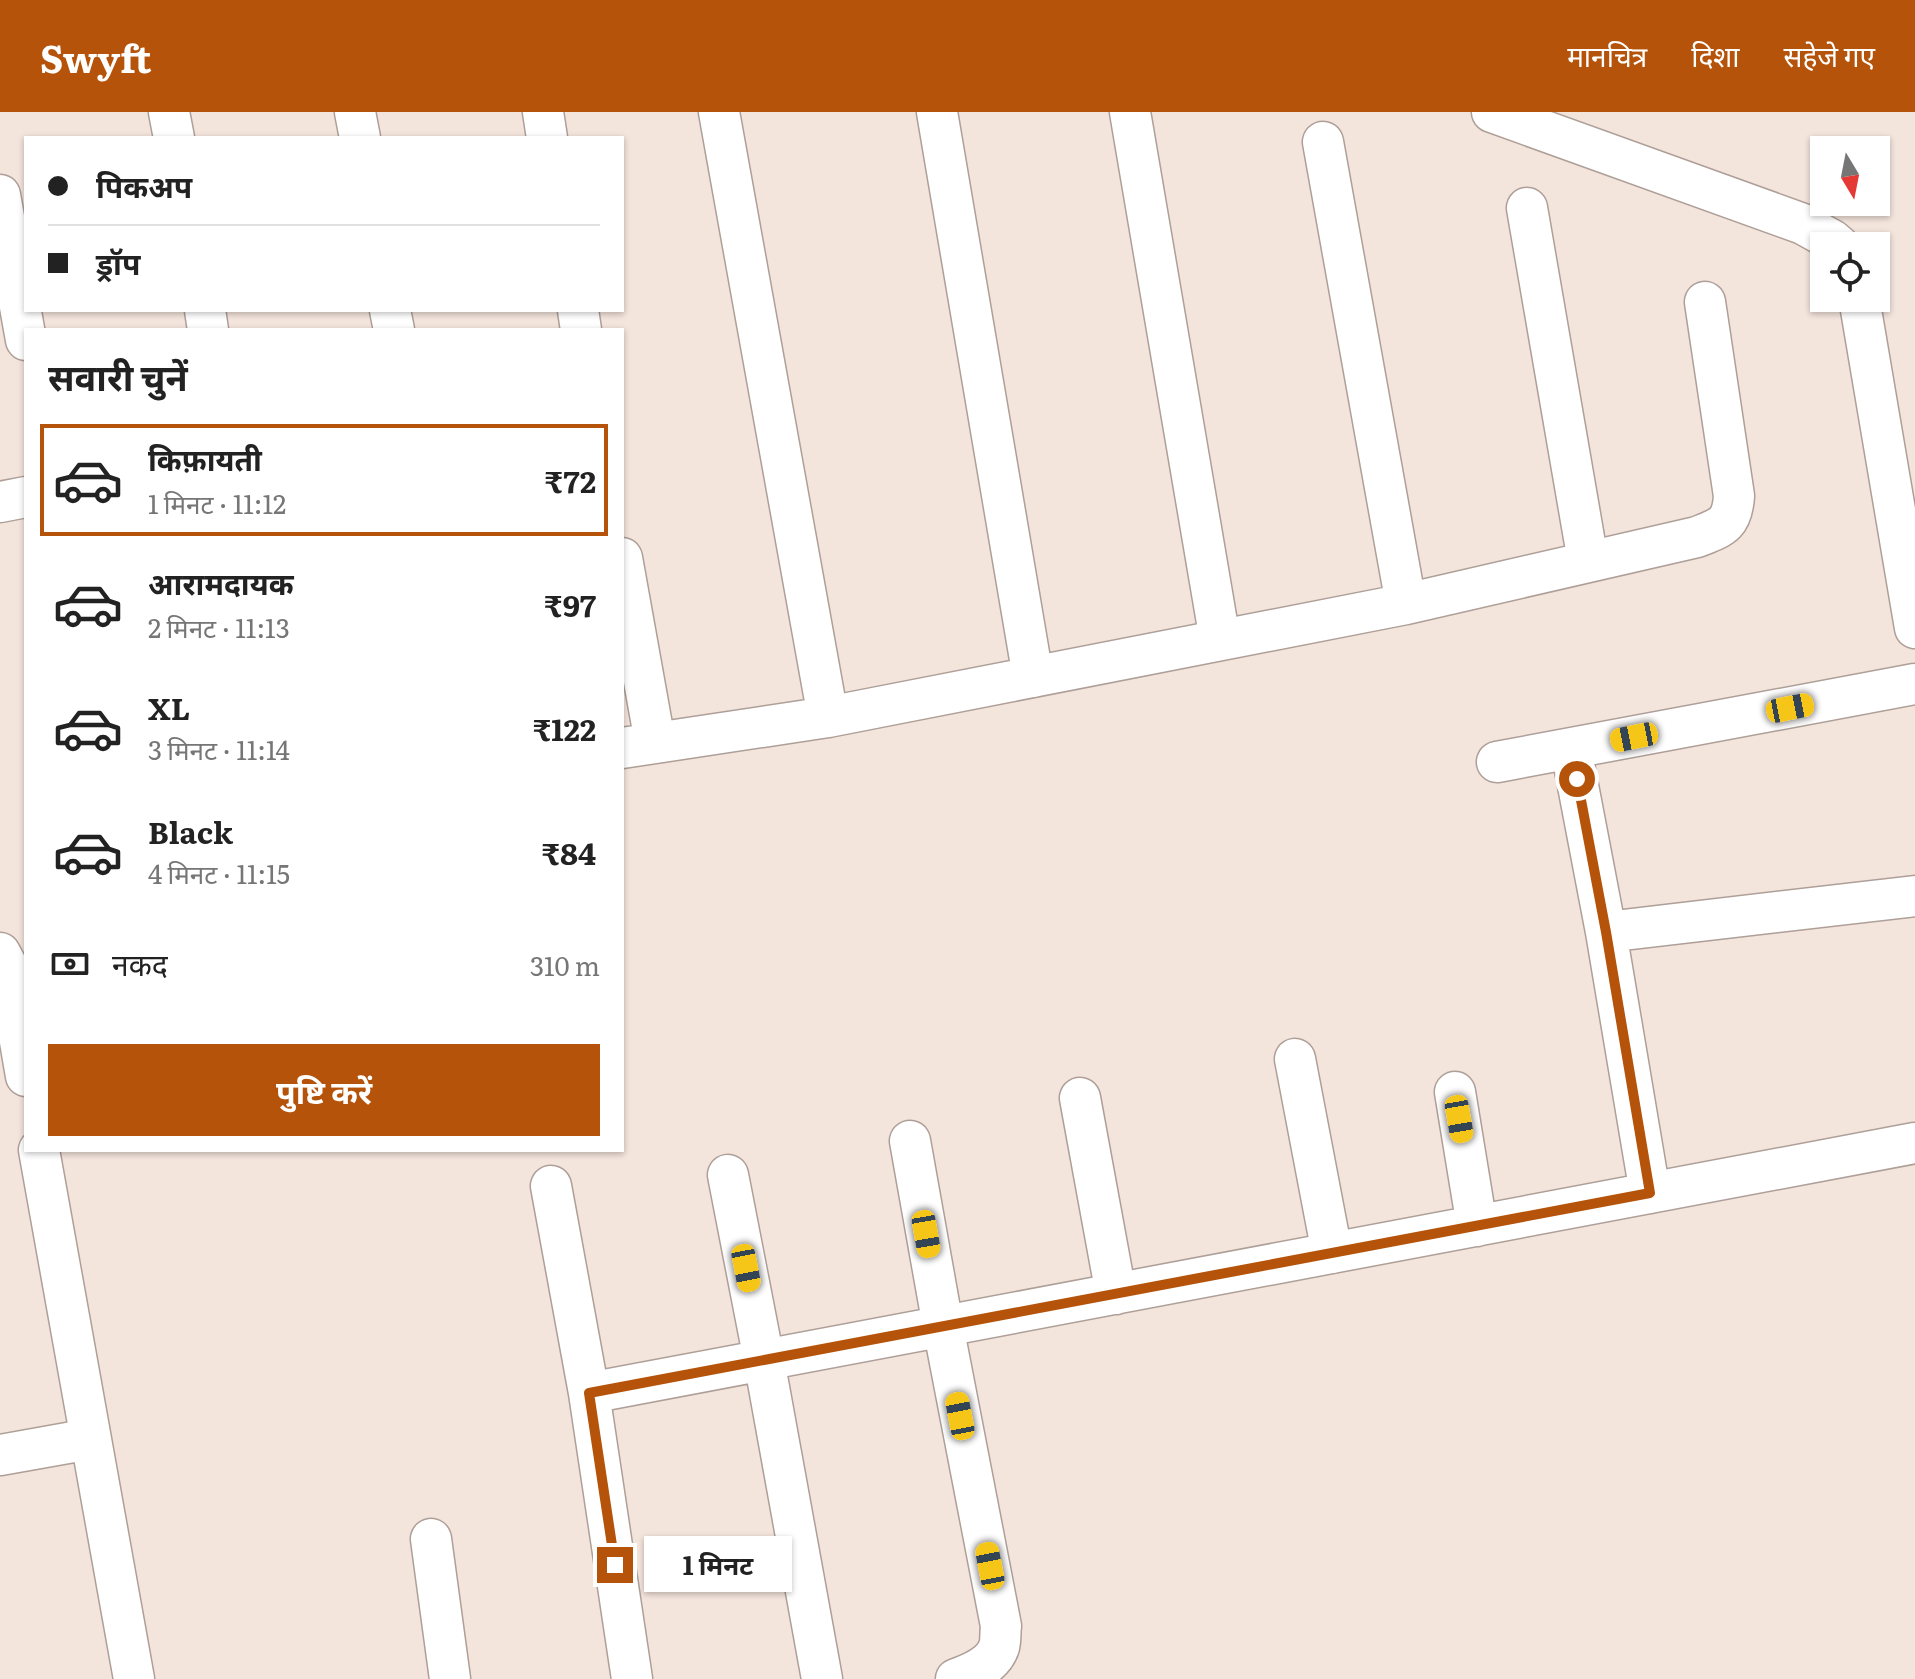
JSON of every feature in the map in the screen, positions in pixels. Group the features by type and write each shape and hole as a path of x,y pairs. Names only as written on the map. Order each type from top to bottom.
{"street":[{"path":"169,112 174,136"},
{"path":"355,112 360,136"},
{"path":"543,112 547,136"},
{"path":"719,112 828,717"},
{"path":"937,112 1033,677"},
{"path":"1130,112 1220,640"},
{"path":"1492,112 1803,224 1818,232"},
{"path":"1323,142 1406,604"},
{"path":"0,195 24,329"},
{"path":"1527,208 1588,561"},
{"path":"624,581 638,745 828,717 1406,604 1697,537 1722,527 1733,514 1734,496 1705,302"},
{"path":"1861,312 1915,628"},
{"path":"0,502 24,497"},
{"path":"1497,762 1915,684"},
{"path":"1571,749 1606,932 1650,1193"},
{"path":"1606,932 1915,896"},
{"path":"0,953 19,991 24,1052"},
{"path":"1295,1059 1332,1253"},
{"path":"1455,1092 1477,1226"},
{"path":"1080,1098 1116,1294"},
{"path":"910,1141 1001,1626 999,1647 989,1662 956,1679"},
{"path":"589,1393 1915,1143"},
{"path":"39,1152 134,1679"},
{"path":"728,1175 822,1679"},
{"path":"551,1186 589,1393 632,1679"},
{"path":"0,1455 90,1439"},
{"path":"431,1539 450,1679"}],"route":[{"path":"615,1565 589,1393 1650,1193 1577,779"}]}
